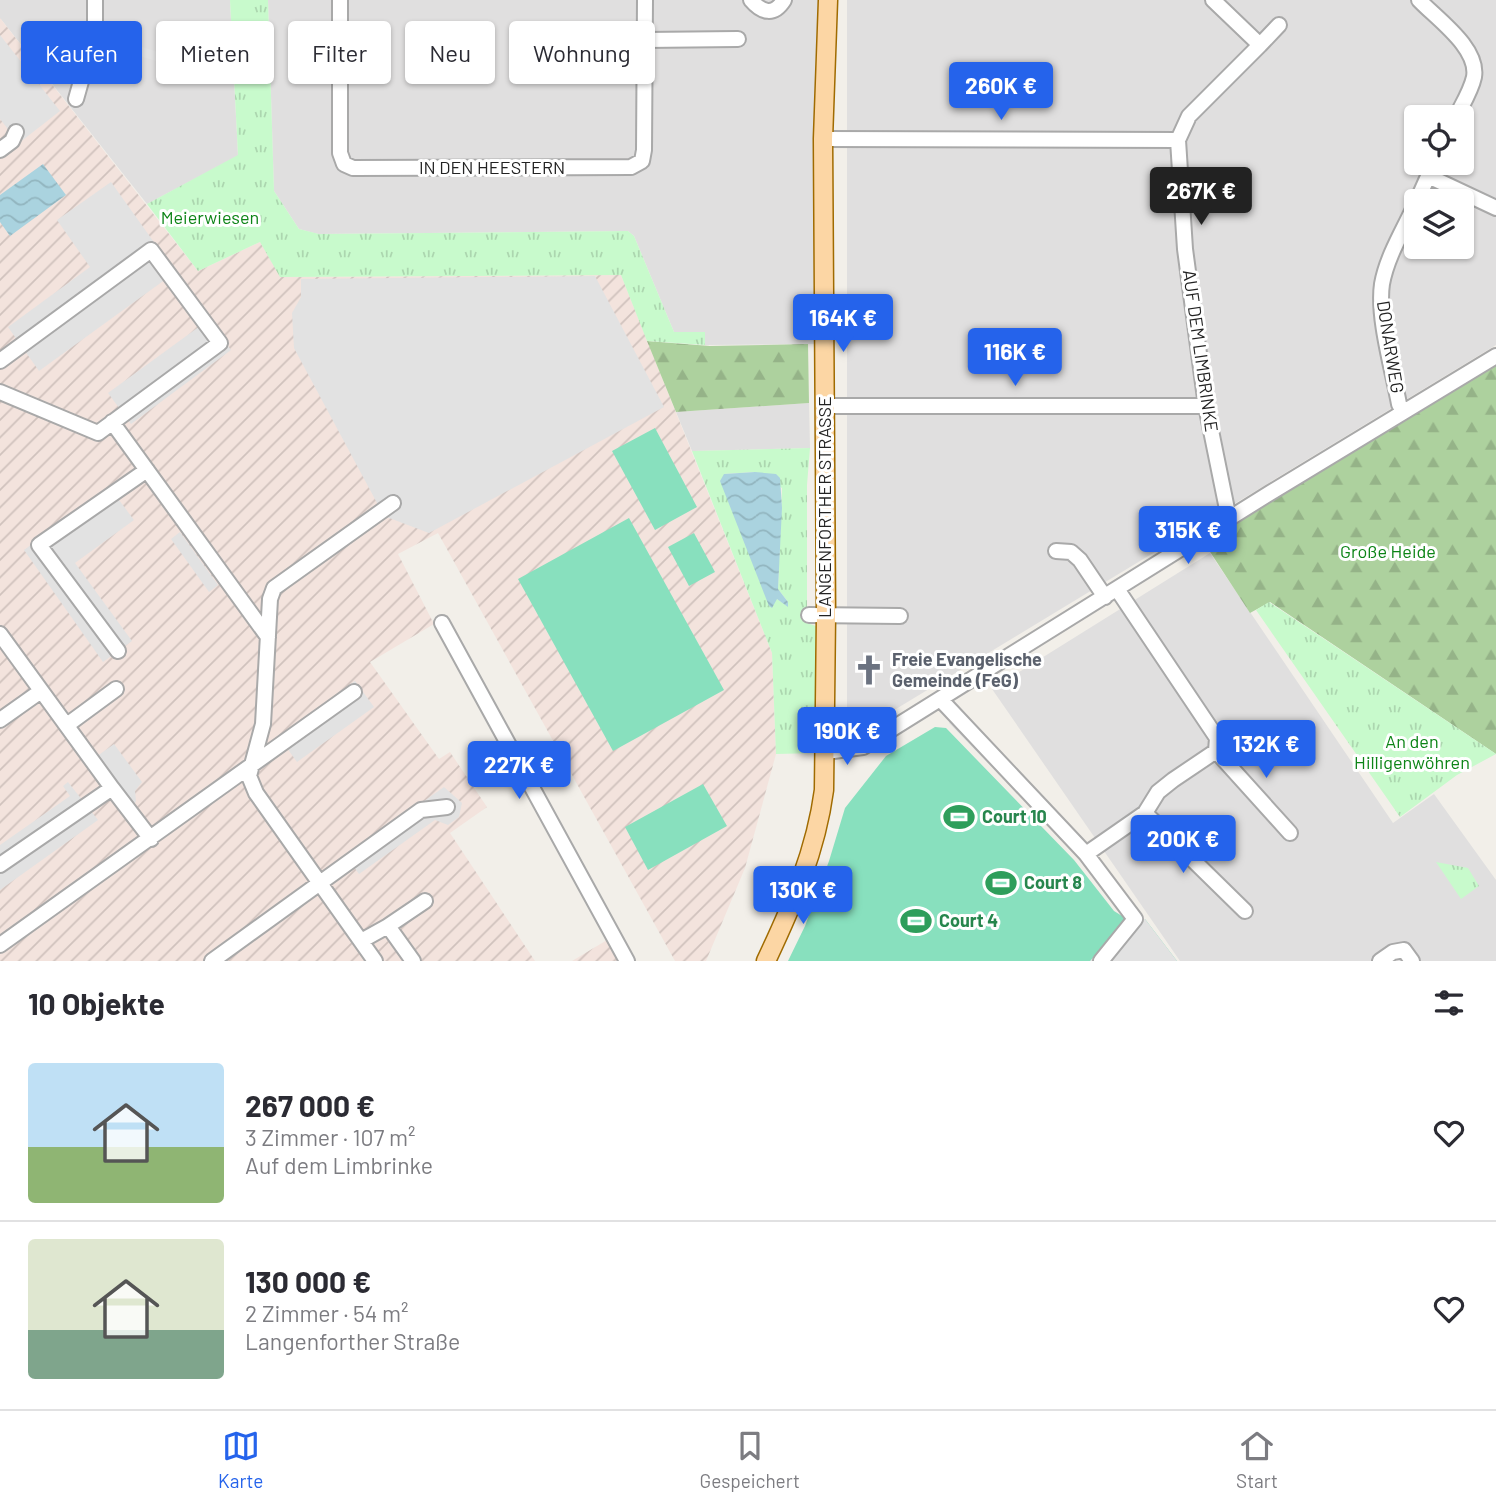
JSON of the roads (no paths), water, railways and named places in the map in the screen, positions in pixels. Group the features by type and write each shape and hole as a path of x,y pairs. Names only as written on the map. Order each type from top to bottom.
{"main road":[{"name":"LANGENFORTHER STRASSE","path":"766,961 787,915 821,813 825,752 817,615 824,406 823,139 828,0"}],"street":[{"path":"76,99 95,32 95,0"},
{"name":"IN DEN HEESTERN","path":"340,0 340,153 344,164 353,168 631,167 642,161 644,150 645,84"},
{"name":"IN DEN HEESTERN","path":"645,0 645,21"},
{"path":"751,0 759,9 768,12 777,9 784,0"},
{"path":"1213,0 1260,45"},
{"path":"1419,0 1462,43 1473,59 1473,80 1462,105"},
{"path":"823,139 1178,140 1189,116 1279,25"},
{"path":"655,40 738,39"},
{"path":"0,150 12,141 16,132"},
{"name":"AUF DEM LIMBRINKE","path":"1178,140 1185,249 1206,405 1229,519"},
{"name":"DONARWEG","path":"1440,175 1496,208"},
{"name":"DONARWEG","path":"1404,229 1382,284 1381,307 1399,404 1404,412"},
{"path":"0,392 98,433 220,343 151,250 2,357"},
{"path":"825,752 863,747 1496,356"},
{"path":"824,406 1206,405"},
{"path":"112,422 268,637"},
{"path":"118,651 39,545 147,470"},
{"path":"375,961 256,793 249,776 263,724 270,599 274,588 393,503"},
{"path":"1056,551 1071,552 1111,593 1217,738 1216,751 1290,833"},
{"path":"817,615 900,615"},
{"path":"442,623 627,961"},
{"path":"0,634 151,839"},
{"path":"67,725 116,689"},
{"path":"0,720 41,691"},
{"path":"0,944 354,692"},
{"path":"941,700 1086,855 1135,919 1101,961"},
{"path":"1086,855 1145,813 1158,792 1216,751"},
{"path":"0,865 112,788"},
{"path":"212,961 421,810 447,807"},
{"path":"1145,813 1245,911"},
{"path":"361,941 425,901"},
{"path":"388,926 413,961"},
{"path":"1380,961 1393,952 1404,950 1412,961"}],"water":[{"path":"43,164 66,195 10,236 0,222 0,195"},
{"path":"724,474 776,474 780,478 782,508 778,589 788,602 788,607 777,599 772,608 769,606 720,481"}],"place":[{"name":"Freie Evangelische Gemeinde (FeG)","path":"869,670"},
{"name":"Court 10","path":"959,817"},
{"name":"Court 8","path":"1001,883"},
{"name":"Court 4","path":"916,921"}],"park label":[{"name":"Meierwiesen","path":"210,218"},
{"name":"Große Heide","path":"1388,552"},
{"name":"An den Hilligenwöhren","path":"1412,752"}]}
